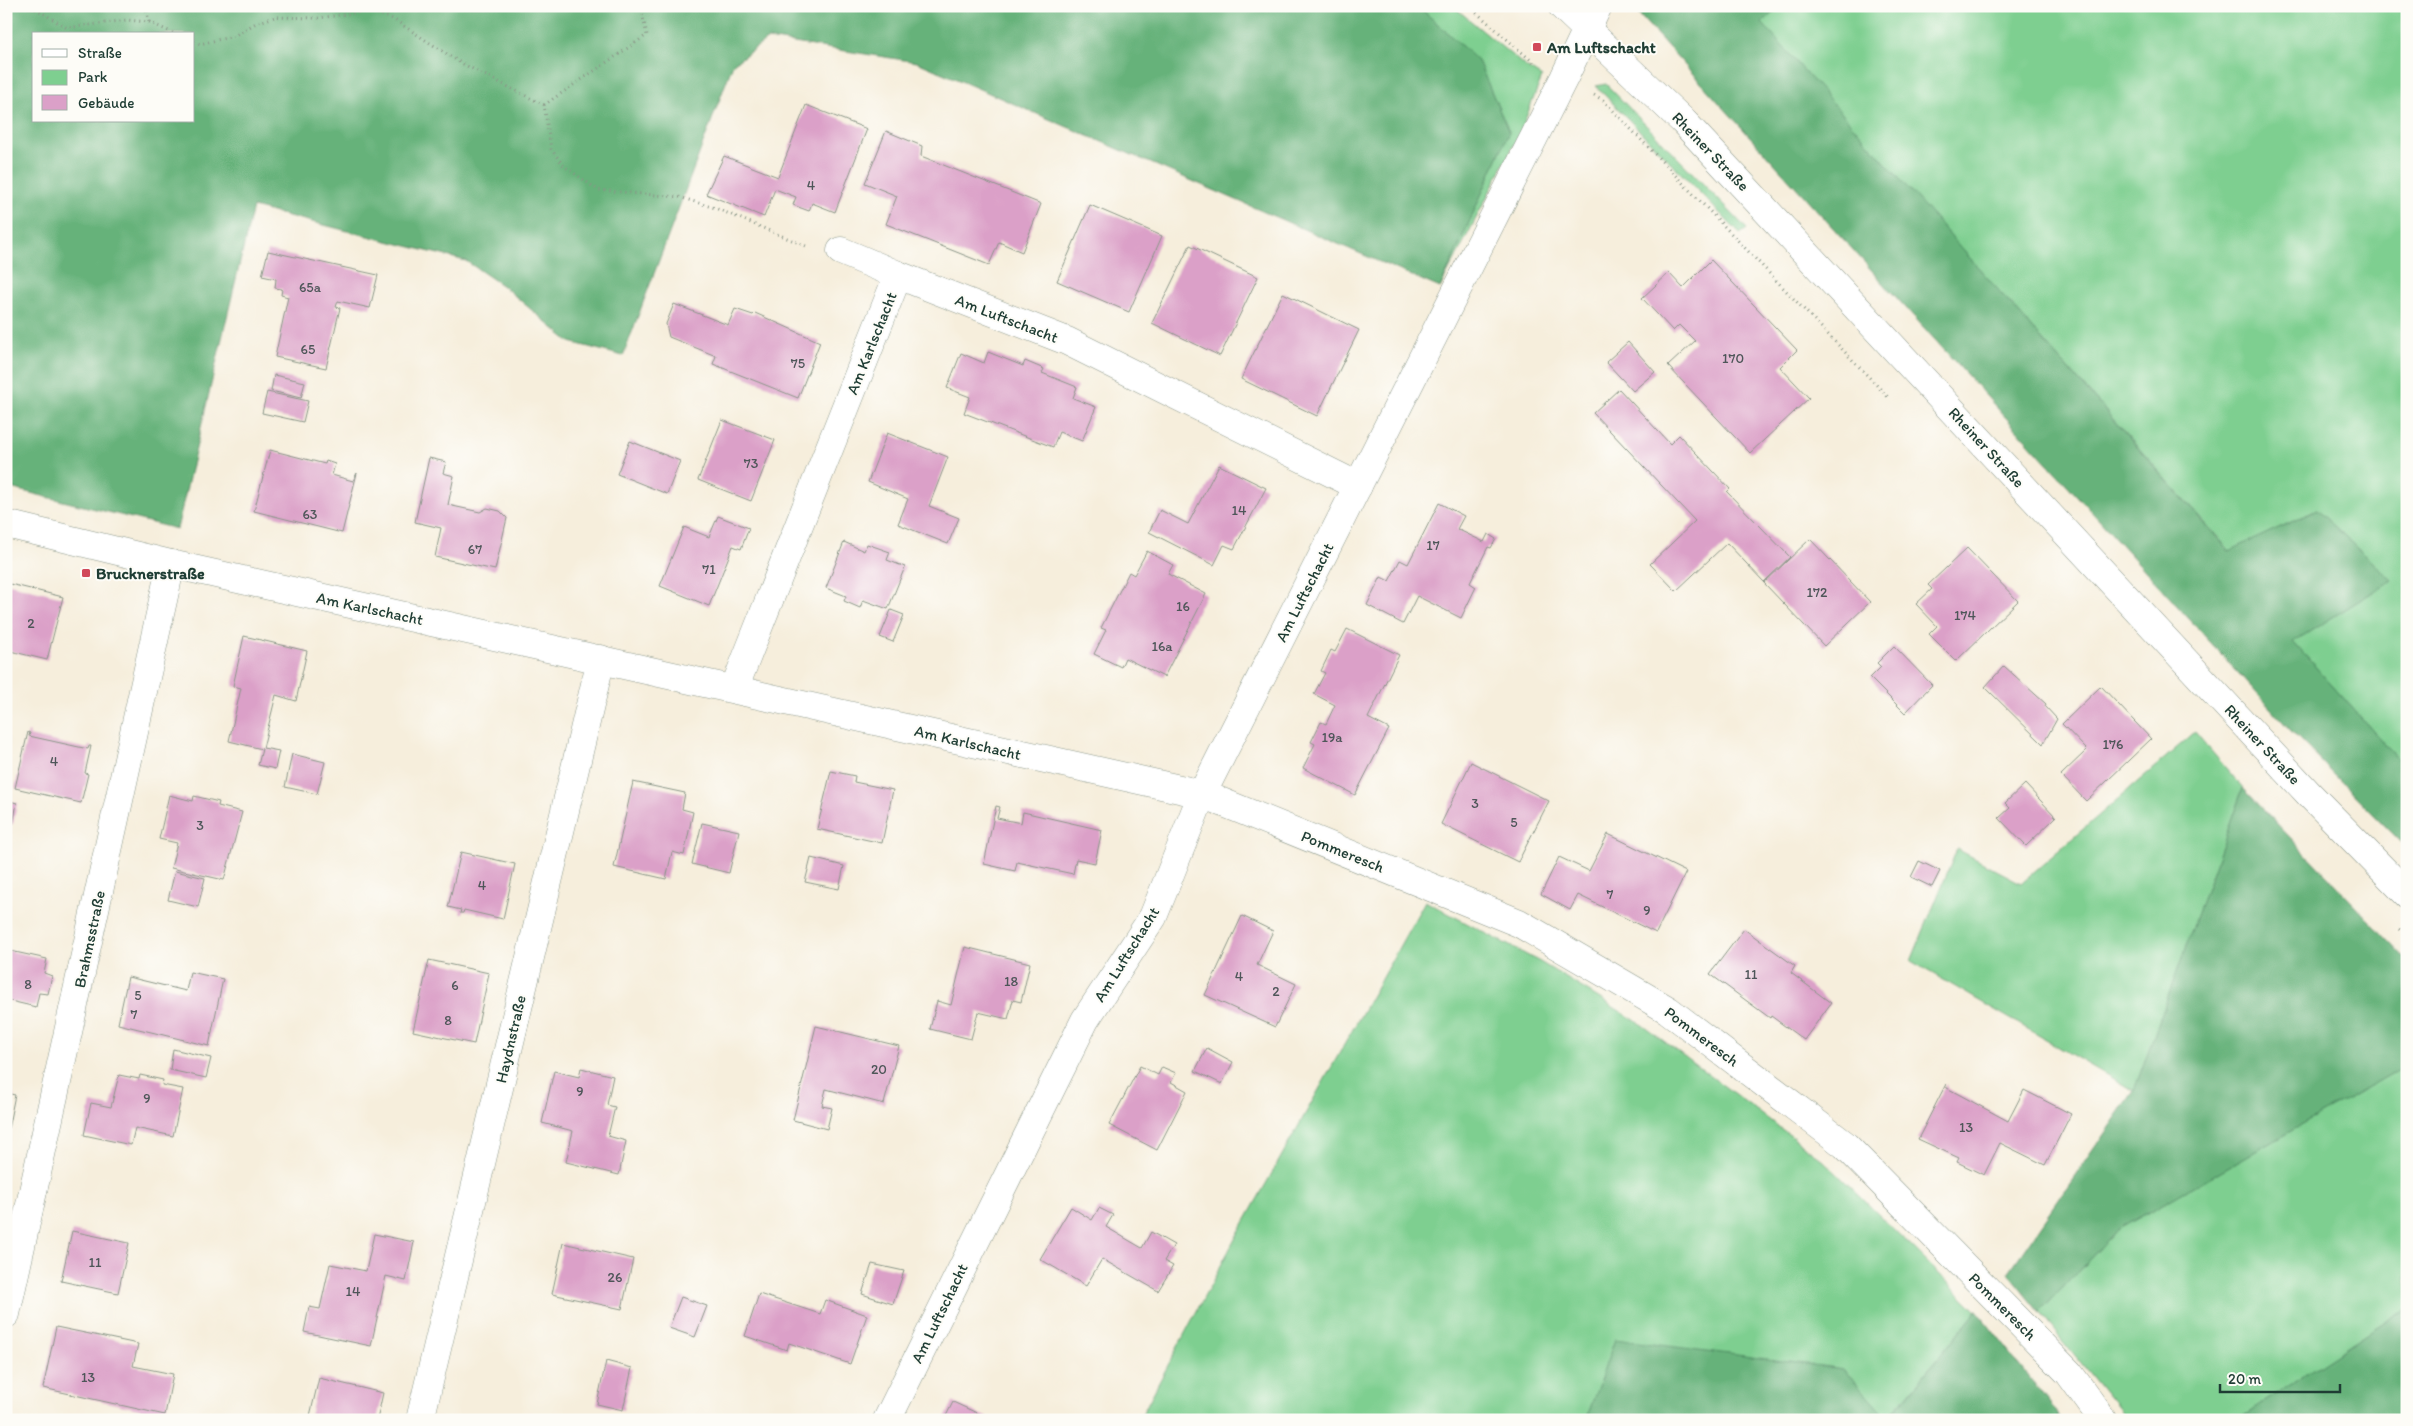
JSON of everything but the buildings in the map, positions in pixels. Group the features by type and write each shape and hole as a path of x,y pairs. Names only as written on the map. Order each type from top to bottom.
{"street":[{"name":"Rheiner Straße","path":"1562,6 1593,18 1683,121 2309,794 2407,894"},
{"name":"Am Luftschacht","path":"887,1420 1085,1020 1153,916 1202,794 1593,18"},
{"name":"Am Luftschacht","path":"841,250 898,276 1067,341 1358,486"},
{"name":"Am Karlschacht","path":"734,689 898,276"},
{"name":"Am Karlschacht","path":"6,524 171,564 1202,794"},
{"name":"Brahmsstraße","path":"6,1314 171,564"},
{"name":"Haydnstraße","path":"420,1420 601,659"},
{"name":"Pommeresch","path":"1202,794 1519,923 1668,1010 1845,1145 2069,1372 2103,1420"}],"path":[{"path":"31,6 67,28 127,20 149,22 171,32"},
{"path":"146,6 149,22"},
{"path":"370,11 372,6"},
{"path":"1469,6 1540,68 1564,78"},
{"path":"195,42 200,44 234,36 256,23 275,17 318,18 370,11 393,19 461,63 544,105"},
{"path":"544,105 647,35 642,13"},
{"path":"544,105 551,149 564,166 598,190 679,197 715,208 835,258 841,250"}],"green space":[{"path":"6,6 1418,6 1478,61 1509,132 1440,288 917,62 768,39 733,64 623,356 570,342 503,286 466,261 253,207 177,529 6,487"},
{"path":"1418,6 1453,6 1526,67 1542,77 1519,135 1440,288 1509,132 1478,61"},
{"path":"1631,6 1780,6 1762,23 2229,551 2317,510 2392,580 2293,642 2407,769 2407,848 2293,733"},
{"path":"1780,6 2407,6 2407,769 2293,642 2392,580 2317,510 2230,551 1761,23"},
{"path":"1606,84 1747,229 1740,234 1596,86"},
{"path":"2195,732 2243,788 2134,1091 1911,961 1957,849 2021,883"},
{"path":"2243,788 2407,960 2407,1065 2117,1230 2040,1312 2008,1273 2134,1091"},
{"path":"1425,901 1540,962 1641,1024 1823,1160 1977,1311 1887,1419 1843,1369 1615,1340 1586,1420 1139,1420 1236,1237"},
{"path":"2407,1065 2407,1308 2236,1420 2127,1420 2040,1312 2117,1230"},
{"path":"2407,1308 2407,1420 2236,1420"},
{"path":"1977,1311 2063,1420 1586,1420 1615,1339 1843,1369 1888,1419"}],"place":[{"name":"Am Luftschacht","path":"1537,47"},
{"name":"Brucknerstraße","path":"86,573"}]}
